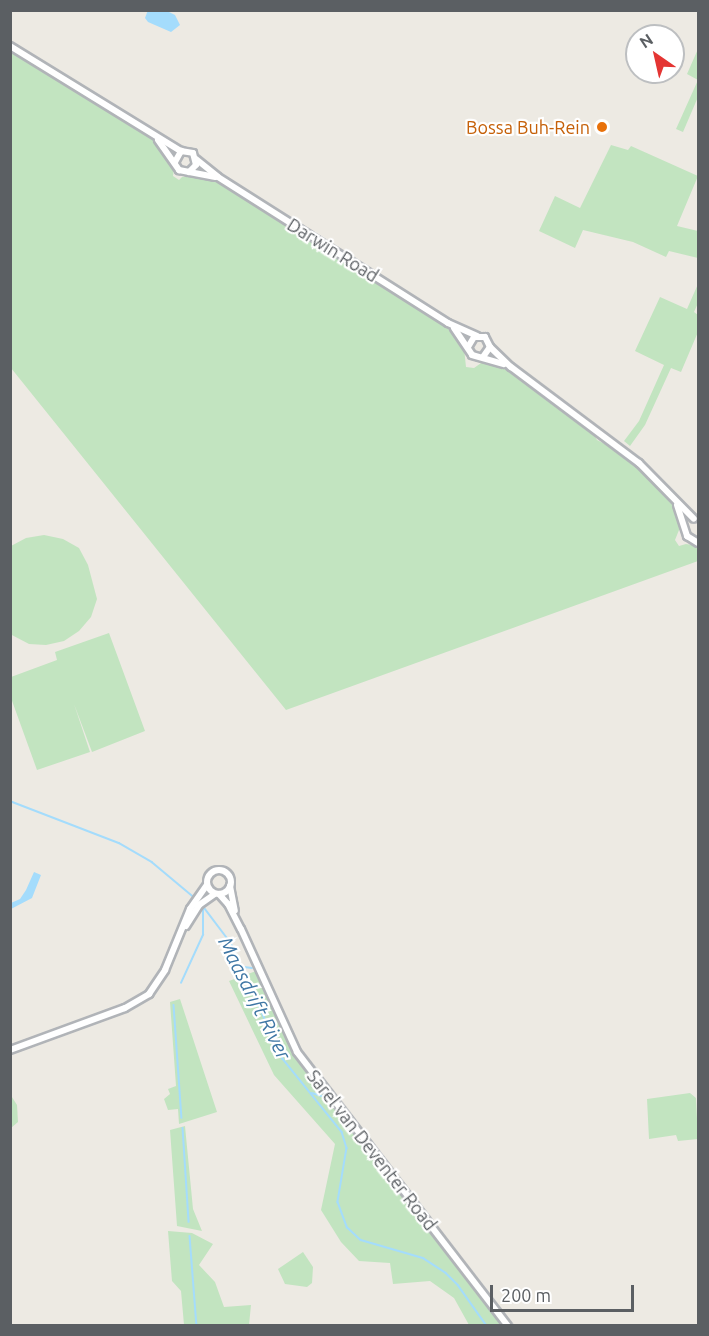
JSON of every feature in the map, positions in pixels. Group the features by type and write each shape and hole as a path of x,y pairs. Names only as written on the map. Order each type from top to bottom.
{"street":[{"path":"10,46 154,136 181,151 191,152 196,159 196,165 188,172 179,170 154,136"},
{"path":"175,162 181,151"},
{"name":"Darwin Road","path":"196,159 218,177 448,323 477,336"},
{"name":"Darwin Road","path":"188,172 218,177"},
{"name":"Darwin Road","path":"448,323 468,347"},
{"path":"511,366 472,355 468,347 471,339 477,336 487,339 490,347 511,366 620,448 696,519 685,527"},
{"path":"483,357 490,347"},
{"path":"671,495 687,536 697,541"},
{"path":"10,1050 139,1001 157,983 194,907 202,898 209,876 218,870 228,875 230,885 226,892 202,898"},
{"path":"207,885 217,894"},
{"name":"Sarel van Deventer Road","path":"230,885 232,902 241,929"},
{"name":"Sarel van Deventer Road","path":"217,894 228,904 241,929 297,1052 508,1326"}],"green space":[{"path":"10,49 153,139 169,157 174,169 173,176 179,180 182,177 200,175 218,180 446,324 464,348 466,367 474,368 484,361 505,367 592,431 597,440 619,451 671,500 681,525 675,540 679,546 686,544 698,546 698,561 286,710 11,368"},
{"path":"698,49 698,80 687,74"},
{"path":"698,80 698,97 683,132 676,129"},
{"path":"611,145 628,150 631,146 698,176 677,226 698,231 698,258 669,251 666,257 633,242 583,230 575,248 539,231 555,196 580,208"},
{"path":"698,284 698,303 694,312 698,315 698,332 681,372 671,368 645,425 630,446 624,441 639,421 664,365 635,351 660,297 687,309"},
{"path":"44,535 63,539 79,548 88,565 97,599 91,617 79,631 64,641 46,645 29,644 10,634 11,546 26,538"},
{"path":"109,633 145,731 92,752 74,704 90,752 37,770 11,698 11,677 57,660 55,652"},
{"path":"256,971 293,1052 503,1325 469,1325 454,1298 430,1281 393,1284 390,1263 359,1261 341,1242 321,1210 335,1144 274,1075 229,981"},
{"path":"180,999 217,1112 179,1124 178,1109 168,1110 164,1099 170,1094 168,1089 176,1086 170,1002"},
{"path":"690,1093 696,1098 698,1139 678,1141 676,1135 649,1139 647,1099"},
{"path":"10,1094 17,1105 18,1122 11,1128"},
{"path":"185,1126 193,1209 202,1231 177,1226 170,1130"},
{"path":"168,1231 192,1233 213,1244 199,1265 215,1282 224,1307 251,1305 249,1325 184,1325 181,1291 172,1281"},
{"path":"303,1252 313,1267 312,1283 307,1287 285,1284 278,1269"}],"water":[{"path":"148,10 167,11 175,15 180,25 171,32 148,22 145,18"},
{"path":"34,872 41,875 32,898 11,909 11,903 20,899"}],"waterway":[{"name":"Maasdrift River","path":"10,801 119,843 152,862 195,898"},
{"name":"Maasdrift River","path":"203,906 231,943 283,1059 342,1132 347,1148 338,1202 347,1227 361,1240 423,1258 446,1273 458,1285 487,1326"},
{"path":"181,983 203,935 203,908"},
{"path":"244,967 252,968"},
{"path":"174,1005 182,1118"},
{"path":"312,1093 322,1096"},
{"path":"183,1128 189,1222"},
{"path":"190,1236 197,1326"}],"place":[{"name":"Bossa Buh-Rein","path":"602,127"}]}
